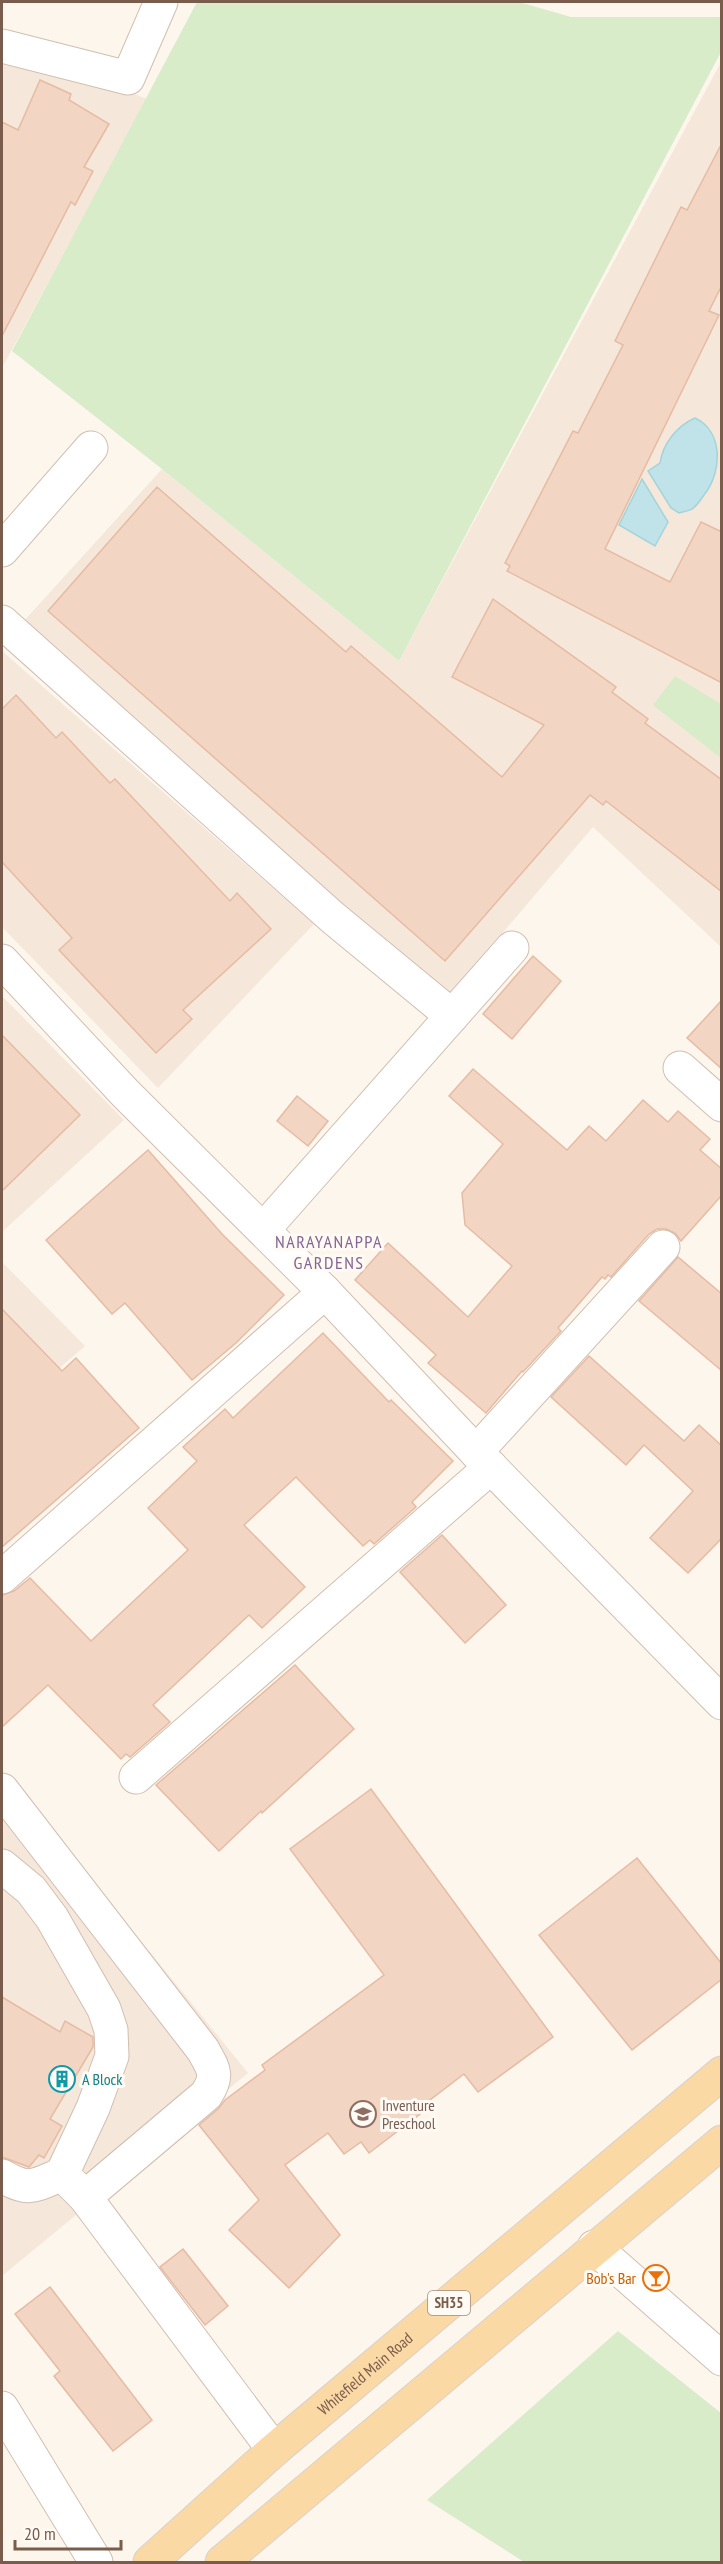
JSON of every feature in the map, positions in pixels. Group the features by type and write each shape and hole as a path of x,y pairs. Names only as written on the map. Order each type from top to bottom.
{"main road":[{"name":"Whitefield Main Road","path":"150,2562 274,2450 722,2073"},
{"path":"222,2562 594,2247 722,2142"}],"street":[{"path":"2,46 128,78 161,2"},
{"path":"2,550 91,448"},
{"path":"2,622 332,917 452,1016"},
{"path":"263,1230 512,948"},
{"path":"2,961 126,1094 326,1292 483,1459 722,1703"},
{"path":"680,1068 722,1105"},
{"path":"135,1777 483,1459 663,1247"},
{"path":"2,1577 326,1292"},
{"path":"2,1790 203,2050 215,2070 214,2083 206,2095 86,2197"},
{"path":"2,1866 32,1890 52,1918 104,2009 111,2030 112,2056 93,2108 62,2174 38,2185 25,2187 2,2176"},
{"path":"62,2174 86,2197 274,2450"},
{"path":"594,2247 722,2359"},
{"path":"2,2408 96,2562"}],"shaded area":[{"path":"2,40 147,99 2,368"},
{"path":"721,62 721,947 593,827 447,998 22,623 162,469 399,661"},
{"path":"2,651 314,924 158,1088 2,927"},
{"path":"2,996 124,1120 2,1232"},
{"path":"2,1262 85,1346 2,1418"},
{"path":"2,1770 248,2073 2,2276"}],"green space":[{"path":"197,2 519,2 571,17 721,17 721,52 399,661 12,351"},
{"path":"675,676 721,704 721,758 653,705"},
{"path":"618,2331 721,2413 721,2562 524,2562 427,2500"}],"water":[{"path":"695,418 711,432 717,452 717,464 715,475 699,502 691,510 679,513 671,508 648,471 660,463 664,449 672,436"},
{"path":"642,479 668,522 655,546 619,525"}],"building":[{"path":"40,80 71,94 69,100 109,124 84,167 93,171 75,205 71,202 2,336 2,122 18,130"},
{"path":"722,143 722,285 709,311 719,315 605,549 670,582 701,522 722,532 722,683 507,571 510,566 505,563 573,431 578,433 623,345 615,341 681,207 687,210"},
{"path":"157,487 346,652 351,646 502,777 544,725 452,677 493,599 616,687 612,692 648,719 645,723 722,780 722,892 606,801 603,805 590,795 445,961 48,611"},
{"path":"16,695 56,738 62,732 110,783 115,779 230,901 237,893 271,929 183,1010 192,1019 156,1053 59,950 72,938 2,862 2,709"},
{"path":"533,956 561,981 512,1039 483,1014"},
{"path":"722,1000 722,1069 687,1038"},
{"path":"2,1035 80,1115 2,1191"},
{"path":"473,1069 567,1150 589,1126 606,1141 643,1100 668,1122 678,1111 710,1139 700,1150 722,1169 722,1195 681,1241 675,1233 666,1229 657,1229 649,1234 611,1277 608,1275 605,1279 602,1277 558,1328 561,1331 486,1413 428,1363 436,1355 355,1280 388,1243 468,1317 512,1266 465,1225 462,1193 503,1144 449,1096"},
{"path":"297,1096 328,1121 308,1146 277,1121"},
{"path":"148,1150 222,1234 284,1295 236,1343 192,1380 125,1303 112,1314 46,1240"},
{"path":"678,1257 722,1294 722,1371 639,1301"},
{"path":"2,1309 62,1371 76,1358 139,1428 2,1547"},
{"path":"323,1333 389,1402 391,1400 453,1461 412,1502 416,1507 374,1544 370,1540 363,1546 296,1477 244,1525 305,1587 262,1628 249,1615 153,1705 170,1722 130,1757 126,1754 121,1759 48,1685 2,1727 2,1595 14,1591 30,1578 91,1641 188,1550 148,1508 197,1461 183,1447 225,1409 233,1418"},
{"path":"589,1356 684,1441 699,1425 722,1446 722,1538 688,1573 650,1538 693,1491 644,1445 626,1465 551,1397"},
{"path":"442,1535 506,1605 465,1643 400,1572"},
{"path":"295,1665 354,1729 219,1851 156,1785"},
{"path":"371,1789 553,2037 478,2092 464,2074 417,2110 420,2114 369,2153 361,2142 344,2154 328,2133 285,2165 340,2235 289,2288 229,2230 259,2200 199,2125 225,2100 265,2070 262,2065 384,1975 290,1849"},
{"path":"637,1858 722,1964 722,1979 632,2050 539,1935"},
{"name":"A Block","path":"2,1997 60,2032 65,2021 93,2037 93,2047 50,2119 62,2126 44,2158 39,2155 29,2167 2,2157"},
{"path":"183,2249 228,2306 205,2325 160,2267"},
{"path":"50,2287 152,2420 113,2451 54,2376 60,2371 15,2314"}],"place":[{"name":"A Block","path":"62,2079"},
{"name":"Inventure Preschool","path":"363,2114"},
{"name":"Bob's Bar","path":"656,2278"}],"district":[{"name":"NARAYANAPPA GARDENS","path":"329,1252"}]}
